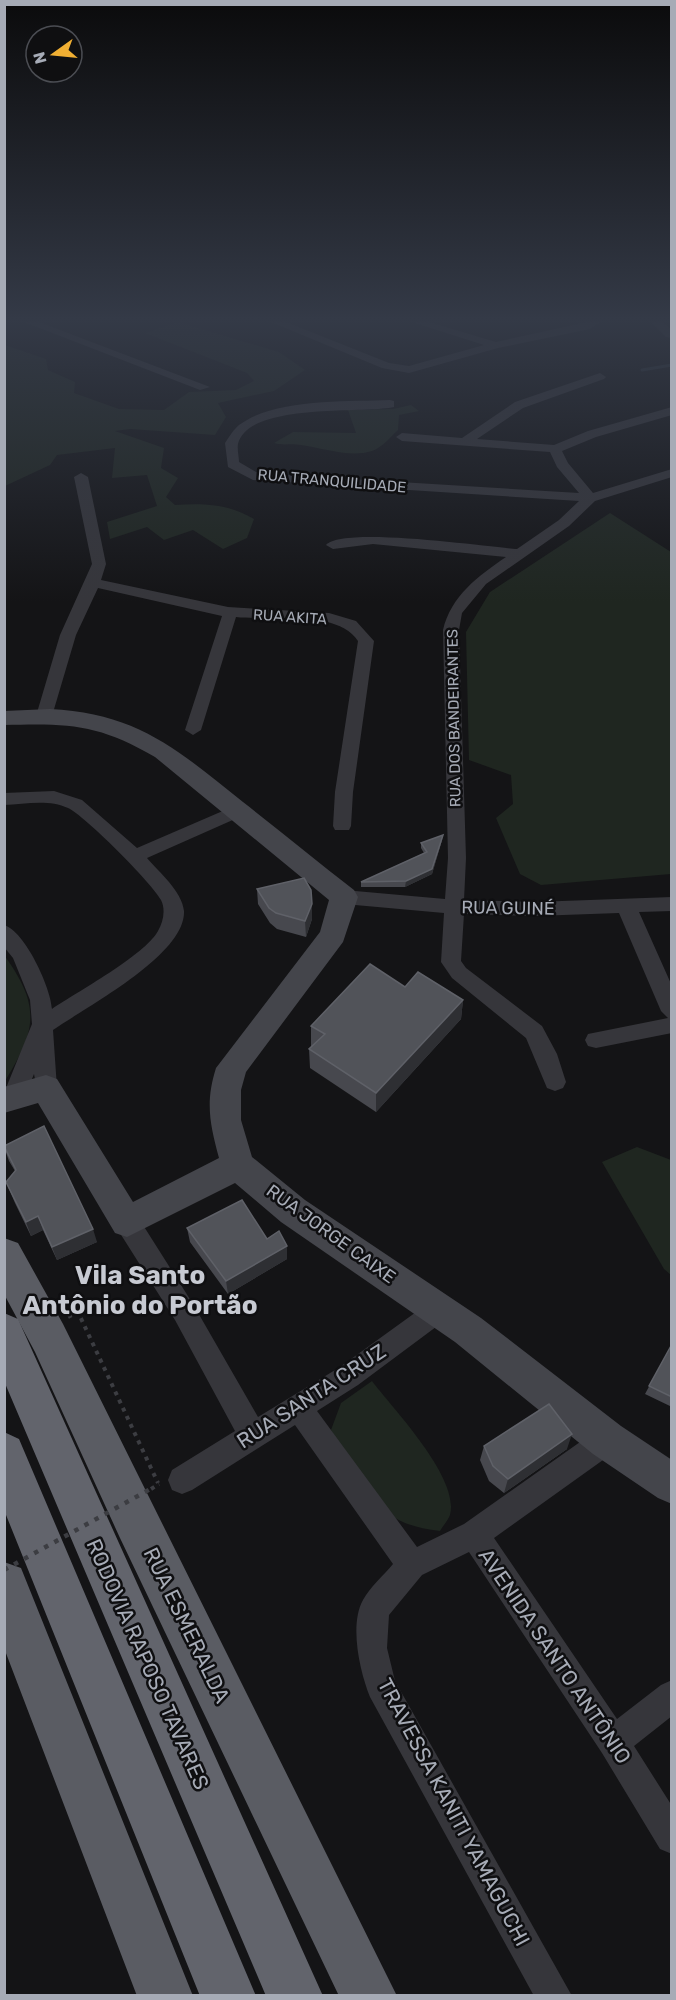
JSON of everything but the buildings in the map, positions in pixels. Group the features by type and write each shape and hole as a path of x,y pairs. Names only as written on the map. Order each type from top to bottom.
{"highway":[{"name":"RUA ESMERALDA","path":"4,1255 25,1331 136,1522 369,1995"},
{"name":"RODOVIA RAPOSO TAVARES","path":"25,1331 160,1694 295,1995"},
{"path":"4,1454 228,1995"},
{"path":"10,1615 165,1995"}],"main road":[{"path":"4,717 88,718 112,724 139,736 164,752 344,897 333,935 232,1068 225,1090 225,1120 238,1165 127,1222 46,1088 8,1101"},
{"name":"RUA JORGE CAIXE","path":"238,1165 293,1211 439,1310 544,1388 607,1440 672,1484"}],"street":[{"name":"RUA TRANQUILIDADE","path":"270,415 255,418 239,429 234,437 230,457 232,464 253,476 590,498"},
{"path":"467,440 504,415"},
{"path":"402,437 467,440 555,449 592,434 657,415"},
{"path":"555,449 562,464 590,498"},
{"name":"RUA DOS BANDEIRANTES","path":"555,1082 546,1054 534,1032 453,966 457,858 451,630 455,612 481,581 564,523 590,498 672,473"},
{"path":"45,716 68,635 99,564 81,477"},
{"path":"333,546 373,540 519,554"},
{"name":"RUA AKITA","path":"93,582 230,613 324,618 344,621 358,628 366,641 344,792 342,826"},
{"path":"193,730 230,613"},
{"path":"4,799 54,797 76,804 135,856 170,898 174,912 167,935 146,957 41,1027 8,1101"},
{"path":"135,856 238,811"},
{"name":"RUA GUINÉ","path":"344,897 455,908 535,909 672,904"},
{"path":"626,906 672,1011"},
{"path":"4,932 22,955 35,981 41,1000 46,1088"},
{"path":"596,1040 672,1025"},
{"path":"127,1222 184,1312 252,1434"},
{"name":"RUA SANTA CRUZ","path":"182,1480 252,1434 299,1408 439,1310"},
{"path":"299,1408 412,1565"},
{"path":"474,1534 607,1440"},
{"name":"AVENIDA SANTO ANTÔNIO","path":"412,1565 474,1534 613,1742 672,1837"},
{"name":"TRAVESSA KANITI YAMAGUCHI","path":"412,1565 374,1609 372,1648 381,1686 554,1995"},
{"path":"613,1742 672,1696"}],"path":[{"path":"4,1570 159,1484 78,1312 25,1331"}],"shaded area":[{"path":"5,415 225,415 215,435 130,429 115,431 164,448 161,468 178,478 166,497 175,505 196,504 226,507 254,519 247,538 223,549 193,530 164,540 147,527 110,539 107,522 157,506 147,475 112,478 115,448 57,455 50,465 5,486"},
{"path":"350,415 399,415 398,430 376,449 364,453 346,453 297,444 274,443 293,432 356,433"},
{"path":"610,513 671,552 671,874 541,885 520,874 496,818 513,804 511,775 469,760 466,632 490,592"},
{"path":"4,955 24,989 29,1004 30,1018 29,1032 24,1047 5,1081"},
{"path":"637,1147 671,1160 671,1275 664,1269 602,1162"},
{"path":"372,1381 423,1445 445,1483 450,1500 450,1515 440,1531 417,1527 398,1520 383,1510 360,1484 331,1430 341,1403"}],"district":[{"name":"Vila Santo Antônio do Portão","path":"140,1290"}]}
